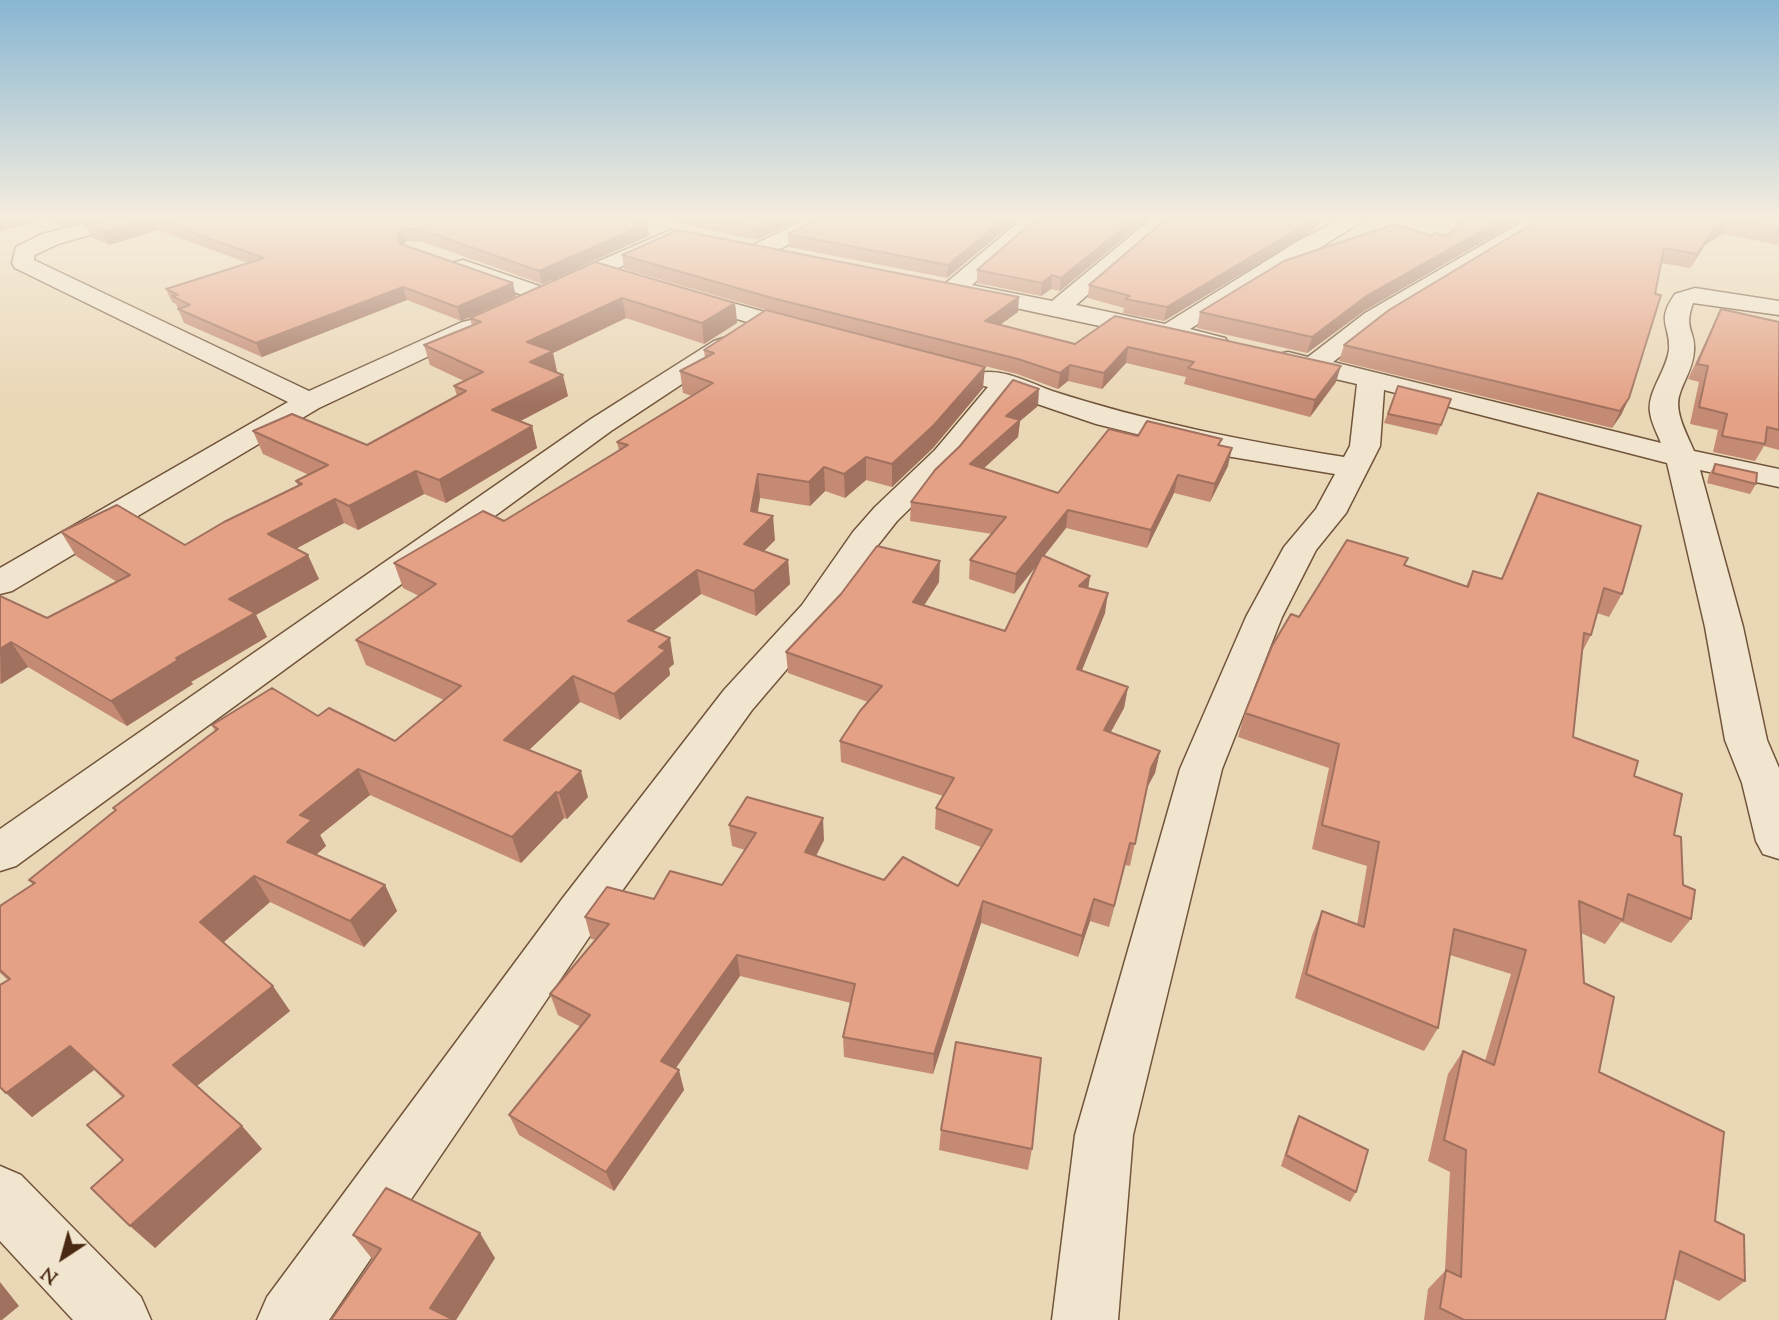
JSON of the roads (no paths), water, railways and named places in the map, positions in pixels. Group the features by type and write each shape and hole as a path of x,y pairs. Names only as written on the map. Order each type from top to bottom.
{"street":[{"path":"59,281 309,402"},
{"path":"502,281 540,294"},
{"path":"0,583 309,402 574,281"},
{"path":"631,281 636,282"},
{"path":"954,288 963,281"},
{"path":"1057,309 1091,281"},
{"path":"1169,332 1251,281"},
{"path":"1312,366 1374,318 1437,281"},
{"path":"928,283 1234,347"},
{"path":"662,289 763,320 831,337"},
{"path":"1779,308 1695,295 1683,299 1675,320 1682,348 1675,376 1665,394 1664,412 1681,457 1724,627 1745,740 1763,783 1779,841"},
{"path":"0,853 601,425 763,320"},
{"path":"1260,354 1465,401 1681,457 1779,478"},
{"path":"290,1320 579,913 738,700 814,613 865,539 886,514 946,456 986,377 1106,418 1226,447 1354,468"},
{"path":"1085,1320 1104,1135 1201,769 1264,617 1301,547 1330,513 1365,446 1371,380"},
{"path":"0,1196 118,1320"}]}
